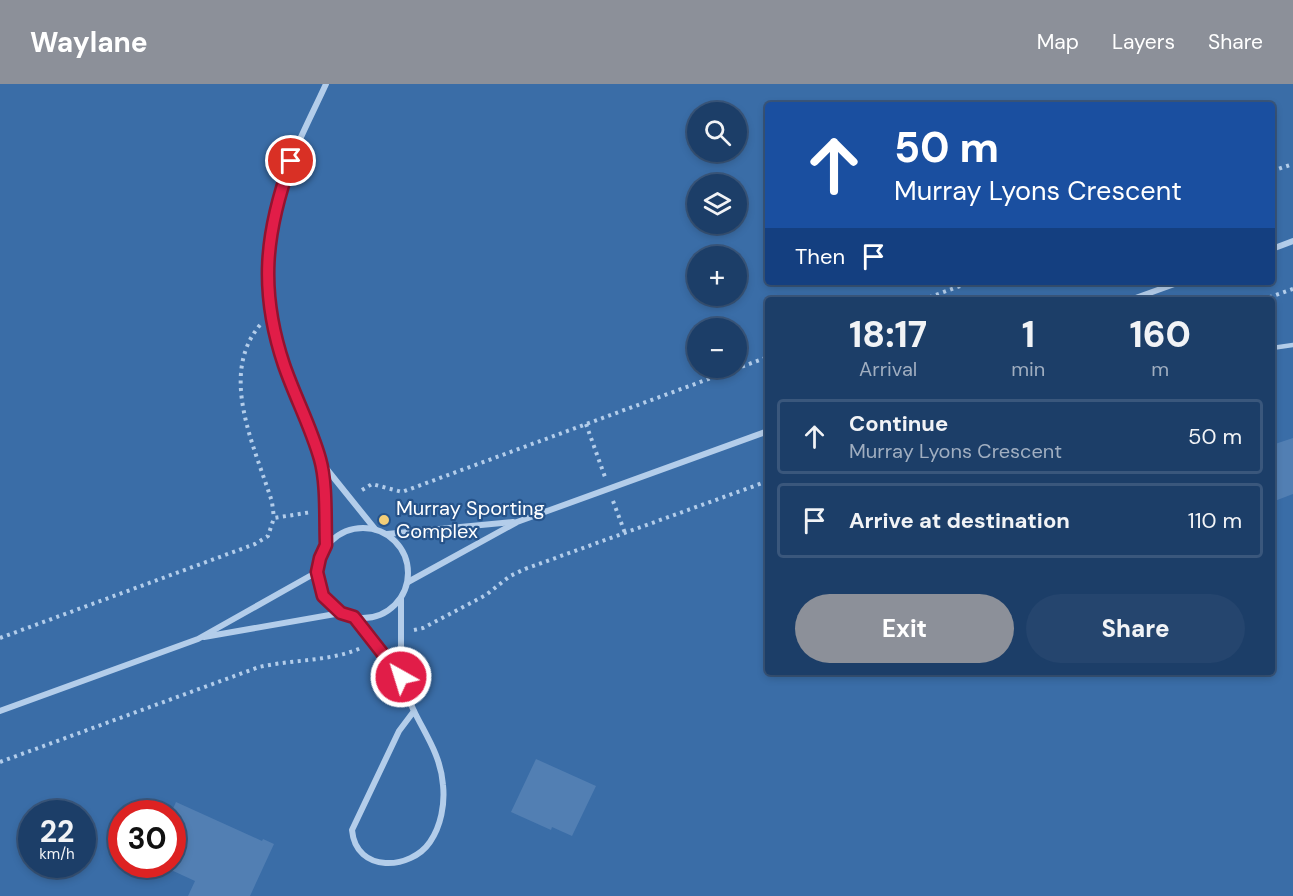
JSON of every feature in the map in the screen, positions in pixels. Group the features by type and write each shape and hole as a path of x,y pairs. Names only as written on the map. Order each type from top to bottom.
{"street":[{"path":"326,84 291,161 278,197 268,242 268,286 271,310 284,365 321,461 375,529"},
{"path":"1275,248 1293,241"},
{"path":"1138,297 1172,285"},
{"path":"408,582 517,522 765,432"},
{"path":"321,461 326,545 317,572 323,596 341,613 354,617 381,615 401,598"},
{"path":"387,534 517,522"},
{"path":"326,545 348,530 375,529 387,534 398,543 405,555 408,582 401,598 401,677"},
{"path":"0,711 198,639 317,572"},
{"path":"198,639 341,613"},
{"path":"354,617 401,677 414,711 433,744 441,767 444,786 438,826 430,842 420,852 405,860 388,863 367,860 358,852 352,830 399,731 414,711"}],"lane":[{"path":"1275,348 1293,345"}],"path":[{"path":"1275,170 1293,164"},
{"path":"930,297 963,285"},
{"path":"1271,297 1293,289"},
{"path":"0,638 255,544 268,536 274,518 272,502 244,411 240,376 248,341 271,310"},
{"path":"358,494 372,484 402,492 765,358"},
{"path":"413,630 423,628 486,595 510,576 525,569 765,482"},
{"path":"274,518 312,512"},
{"path":"0,762 259,667 277,663 336,658 361,648"}],"shaded area":[{"name":"Murray Sporting Complex","path":"0,84 1293,84 1293,896 0,896"}],"building":[{"path":"1293,438 1293,494 1275,501 1275,444"},
{"path":"536,759 596,786 572,836 552,827 551,830 511,812"},
{"path":"186,807 262,841 263,839 274,844 250,896 188,896 195,881 186,877"}],"place":[{"name":"Murray Sporting Complex","path":"384,520"}],"route":[{"path":"291,161 278,197 268,242 268,286 274,327 284,365 321,461 326,545 317,572 319,584 323,596 341,613 354,617 401,677"}]}
